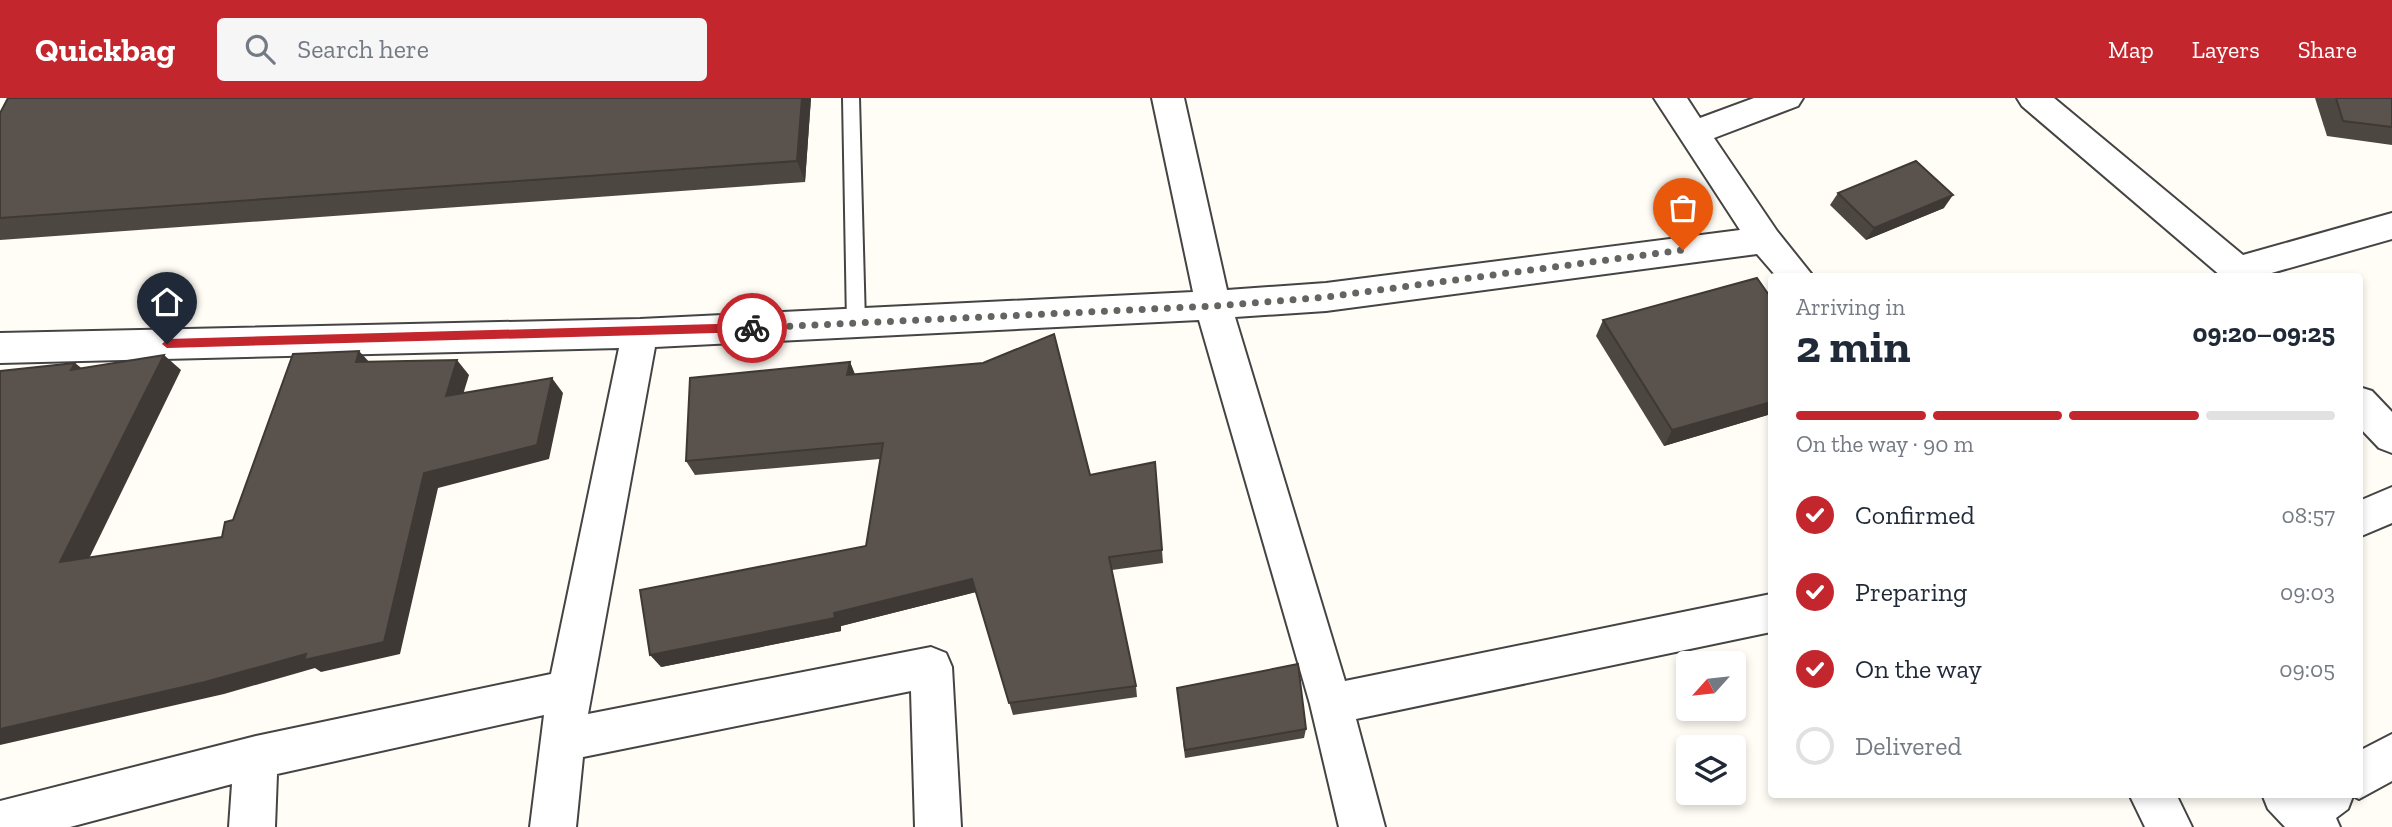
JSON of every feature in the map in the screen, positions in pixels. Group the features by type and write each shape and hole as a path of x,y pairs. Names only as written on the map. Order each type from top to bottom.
{"street":[{"path":"1168,98 1213,306 1331,704 1362,827"},
{"path":"1670,98 1765,240 1793,273"},
{"path":"1693,133 1787,98"},
{"path":"2033,98 2238,273"},
{"path":"2242,273 2392,226"},
{"path":"0,348 640,333 1213,306 1326,297 1765,240"},
{"path":"553,827 569,690 640,333"},
{"path":"2363,406 2392,437"},
{"path":"2363,518 2392,504"},
{"path":"1331,704 1768,614"},
{"path":"562,740 931,667 938,827"},
{"path":"0,823 256,757 569,690"},
{"path":"2363,774 2392,755"},
{"path":"252,827 256,757"},
{"path":"2153,798 2169,827"}],"lane":[{"path":"850,98 856,323"}],"building":[{"path":"8,98 802,98 797,161 0,218 0,113"},
{"path":"2336,98 2392,98 2392,127 2343,121"},
{"path":"1916,161 1953,195 1874,228 1838,193"},
{"path":"1757,278 1768,294 1768,403 1672,430 1603,320"},
{"path":"1054,334 1090,475 1155,462 1162,550 1109,557 1136,686 1009,703 972,579 834,613 835,618 650,655 640,590 866,546 883,443 686,461 690,378 850,362 847,375 983,363"},
{"path":"359,351 356,362 457,360 446,396 552,378 537,445 424,473 384,642 304,660 306,654 205,682 0,729 0,371 75,363 71,370 164,355 60,562 222,537 225,522 233,520 293,354"},
{"path":"1298,664 1306,729 1185,750 1177,688"}],"way so far":[{"path":"752,328 1213,306 1326,297 1683,250"}],"route":[{"path":"167,344 752,328"}]}
